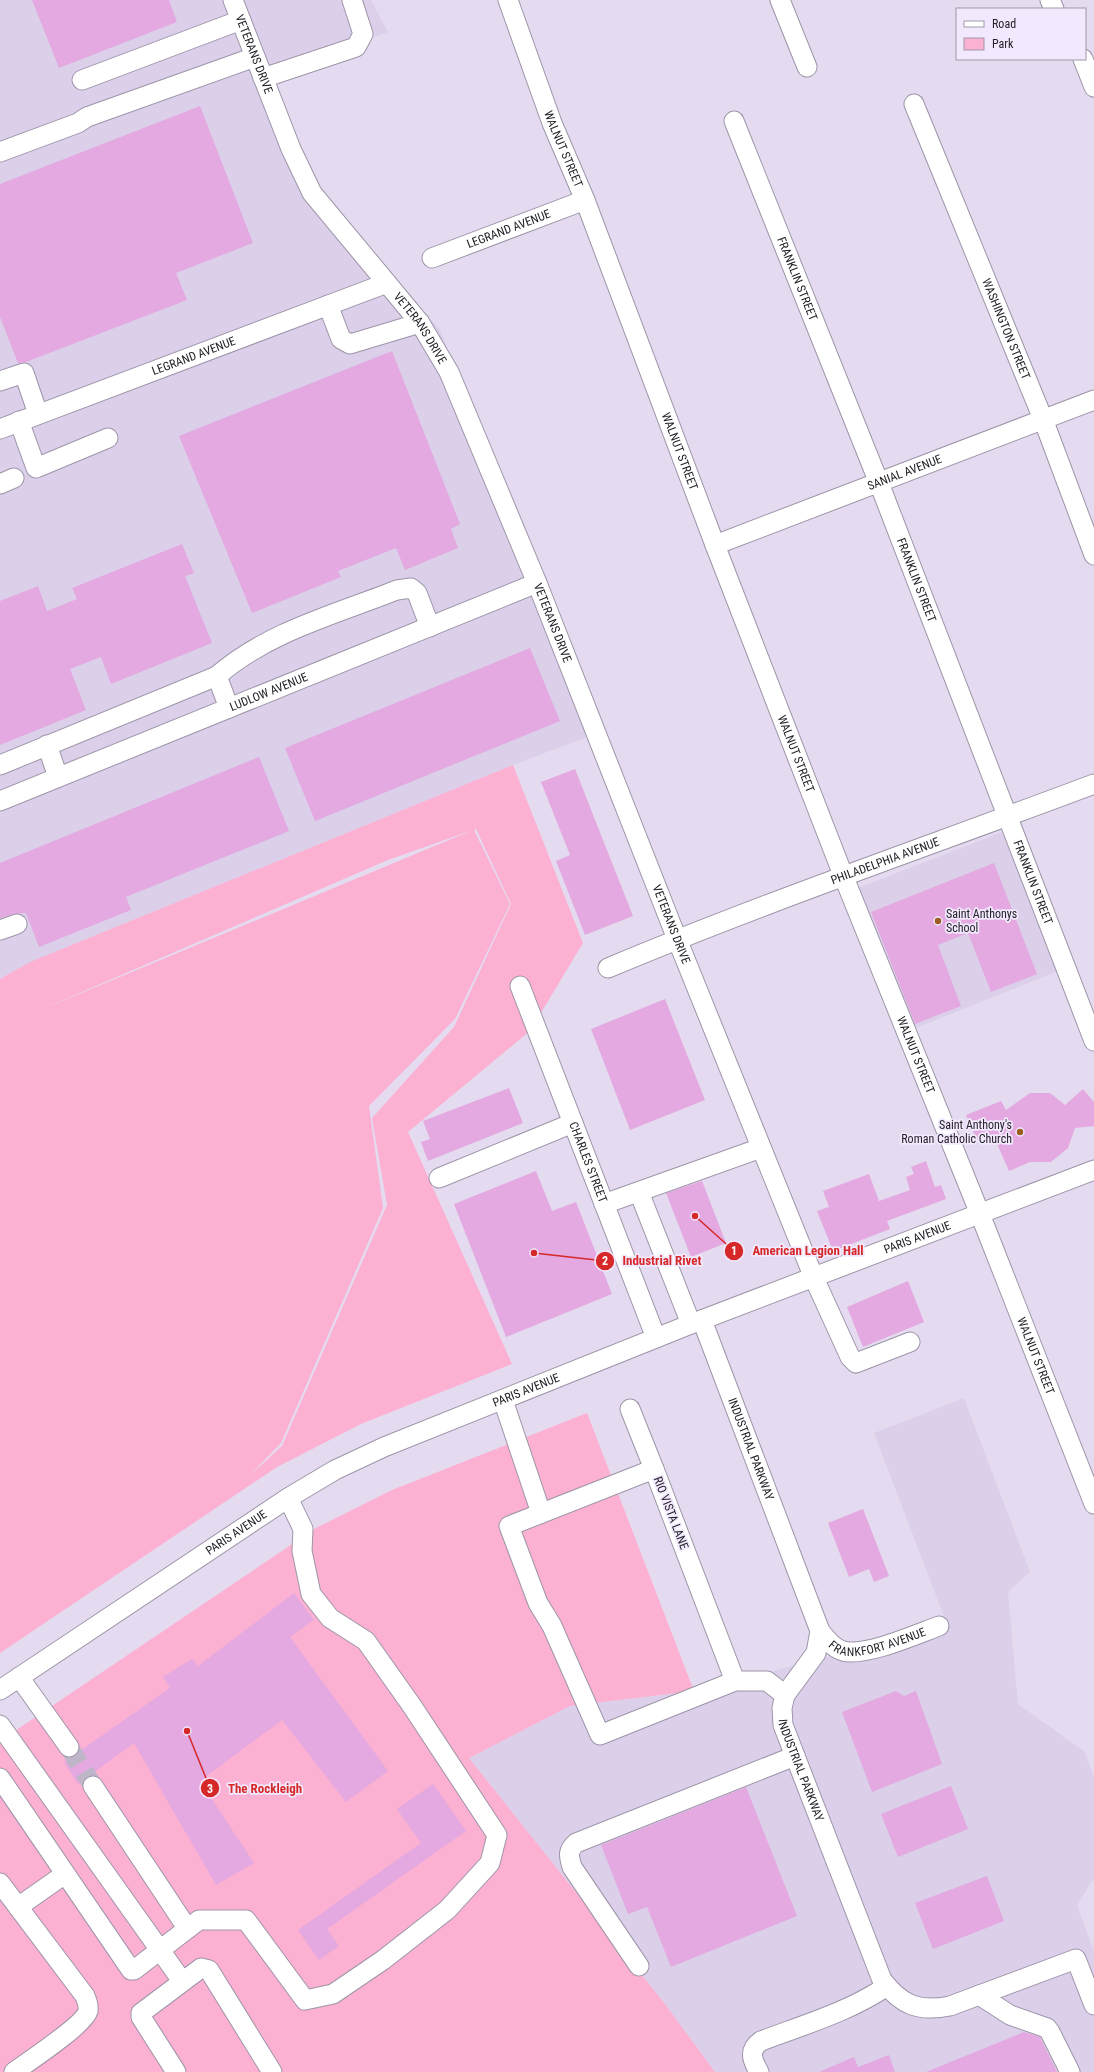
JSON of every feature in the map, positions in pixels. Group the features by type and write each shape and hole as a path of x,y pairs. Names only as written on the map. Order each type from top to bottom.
{"street":[{"name":"VETERANS DRIVE","path":"233,0 298,167 312,193 420,323 449,372 537,583 761,1148 814,1278 850,1357 856,1362 910,1342"},
{"path":"263,78 356,47 364,34 352,0"},
{"name":"WALNUT STREET","path":"508,0 552,123 585,200 715,545 843,876 980,1214 1094,1504"},
{"path":"780,0 807,68"},
{"path":"82,80 241,20"},
{"path":"0,152 78,123 87,117 255,57"},
{"path":"1083,60 1094,87"},
{"name":"WASHINGTON STREET","path":"914,104 1043,419 1094,555"},
{"name":"FRANKLIN STREET","path":"734,121 879,483 1094,1041"},
{"name":"LEGRAND AVENUE","path":"432,258 585,200"},
{"name":"LEGRAND AVENUE","path":"0,428 387,283"},
{"path":"328,305 341,339 350,344 420,323"},
{"path":"0,381 24,373 38,414"},
{"name":"SANIAL AVENUE","path":"715,545 1094,400"},
{"path":"19,421 36,468 108,438"},
{"name":"LUDLOW AVENUE","path":"0,801 537,583"},
{"path":"0,765 217,676 261,645 397,590 410,588 417,593 430,627"},
{"path":"217,676 229,708"},
{"path":"47,745 58,777"},
{"name":"PHILADELPHIA AVENUE","path":"608,968 677,939 843,876 1094,784"},
{"name":"CHARLES STREET","path":"520,986 656,1338"},
{"path":"439,1178 573,1122"},
{"path":"604,1204 761,1148"},
{"name":"PARIS AVENUE","path":"0,1690 288,1498 335,1470 384,1447 696,1322 1094,1170"},
{"name":"INDUSTRIAL PARKWAY","path":"639,1192 696,1322 820,1631 816,1653 785,1696 782,1708 783,1725 882,1980 901,1999 915,2007 931,2010 950,2006 979,1995 1083,1964"},
{"path":"503,1400 541,1513"},
{"path":"630,1409 654,1469"},
{"name":"RIO VISTA LANE","path":"654,1469 735,1681 600,1735 552,1626 538,1603 509,1526 541,1513 654,1469"},
{"path":"30,1768 3,1782 131,1970 134,1970 199,1920 246,1920 305,2000 333,1994 383,1960 447,1910 490,1863 497,1835 416,1712 366,1641 330,1618 311,1594 302,1551 303,1529 288,1498"},
{"name":"FRANKFORT AVENUE","path":"820,1631 830,1644 843,1651 862,1652 939,1626"},
{"path":"24,1674 70,1747"},
{"path":"735,1681 767,1681 785,1696"},
{"path":"0,1725 182,1981"},
{"path":"639,1966 572,1867 568,1854 571,1847 576,1843 795,1756"},
{"path":"93,1786 188,1928"},
{"path":"18,1907 65,1874"},
{"path":"0,1883 85,1996 88,2003 88,2010 80,2022 14,2072"},
{"path":"1083,1964 1094,2005"},
{"path":"176,2072 141,2016 144,2010 201,1968 209,1970 272,2072"},
{"path":"758,2072 752,2059 752,2050 755,2045 761,2041 844,2010 870,1998 887,1986"},
{"path":"979,1995 1010,2015 1046,2028 1050,2032 1070,2072"}],"shaded area":[{"path":"0,0 371,0 388,32 263,76 298,167 440,330 600,732 513,765 30,962 0,979"},
{"path":"1007,830 1061,970 913,1029 858,888"},
{"path":"964,1398 1030,1572 1008,1592 1018,1704 1084,1751 1094,1777 1094,1878 1077,1905 1094,1952 1094,2072 715,2072 665,2004 469,1758 570,1706 694,1691 948,1627 874,1433"}],"green space":[{"path":"513,765 583,943 530,1031 408,1132 512,1364 361,1424 277,1467 0,1653 0,979 30,962","holes":["476,829 511,904 454,1027 372,1118 387,1205 282,1446 250,1475 281,1443 383,1208 369,1106 455,1019 510,904 474,830","473,830 31,1014 388,860"]},
{"path":"587,1413 694,1691 570,1706 469,1758 665,2004 715,2072 0,2072 0,1741 316,1528 392,1490"}],"building":[{"path":"32,0 169,0 177,22 59,68"},
{"path":"200,106 253,243 176,273 187,300 26,362 18,363 0,317 0,184"},
{"path":"392,351 460,524 451,529 458,548 405,570 396,548 338,571 341,577 252,613 179,436"},
{"path":"182,544 194,573 185,576 212,643 111,684 101,657 70,669 86,710 0,745 0,601 38,586 47,611 77,599 72,588"},
{"path":"530,648 560,721 315,821 285,748"},
{"path":"259,757 289,831 126,897 131,910 39,947 26,913 14,914 0,918 0,863"},
{"path":"575,769 633,916 585,935 556,861 570,855 541,782"},
{"path":"994,863 1037,974 991,992 968,933 938,945 961,1006 915,1024 871,912"},
{"path":"665,999 705,1100 630,1130 591,1029"},
{"path":"509,1088 523,1123 428,1161 421,1142 430,1139 423,1121"},
{"path":"1083,1089 1094,1102 1094,1126 1075,1128 1068,1148 1051,1162 1030,1162 1009,1171 993,1135 977,1140 966,1115 1001,1101 1006,1110 1030,1093 1050,1093 1065,1105"},
{"path":"926,1161 935,1187 941,1185 946,1199 887,1221 890,1229 833,1251 817,1211 829,1207 823,1191 869,1174 879,1201 910,1190 906,1177 914,1174 911,1167"},
{"path":"536,1171 552,1211 576,1202 612,1294 506,1337 454,1204"},
{"path":"702,1181 726,1243 691,1257 666,1193"},
{"path":"908,1281 924,1322 863,1347 847,1307"},
{"path":"863,1509 889,1576 874,1582 869,1569 849,1577 828,1523"},
{"path":"294,1593 314,1620 290,1637 388,1771 346,1802 282,1720 200,1781 254,1863 216,1885 134,1743 78,1784 64,1762 170,1688 163,1677 192,1659 198,1666"},
{"path":"896,1691 904,1696 916,1691 942,1764 872,1792 842,1712"},
{"path":"433,1784 466,1831 327,1929 339,1946 319,1960 298,1930 421,1843 397,1809"},
{"path":"951,1786 968,1829 898,1857 881,1814"},
{"path":"746,1787 797,1916 671,1967 647,1907 628,1914 601,1845"},
{"path":"987,1876 1004,1921 933,1949 915,1903"},
{"path":"1024,2032 1040,2037 1057,2072 926,2072"},
{"path":"889,2055 895,2072 819,2072 854,2057 858,2067"}],"tunnel":[{"path":"69,1747 93,1786"}],"place":[{"name":"Saint Anthonys School","path":"938,921"},
{"name":"Saint Anthony's Roman Catholic Church","path":"1020,1132"},
{"name":"American Legion Hall","path":"695,1216"},
{"name":"Industrial Rivet","path":"534,1253"},
{"name":"The Rockleigh","path":"187,1731"}]}
